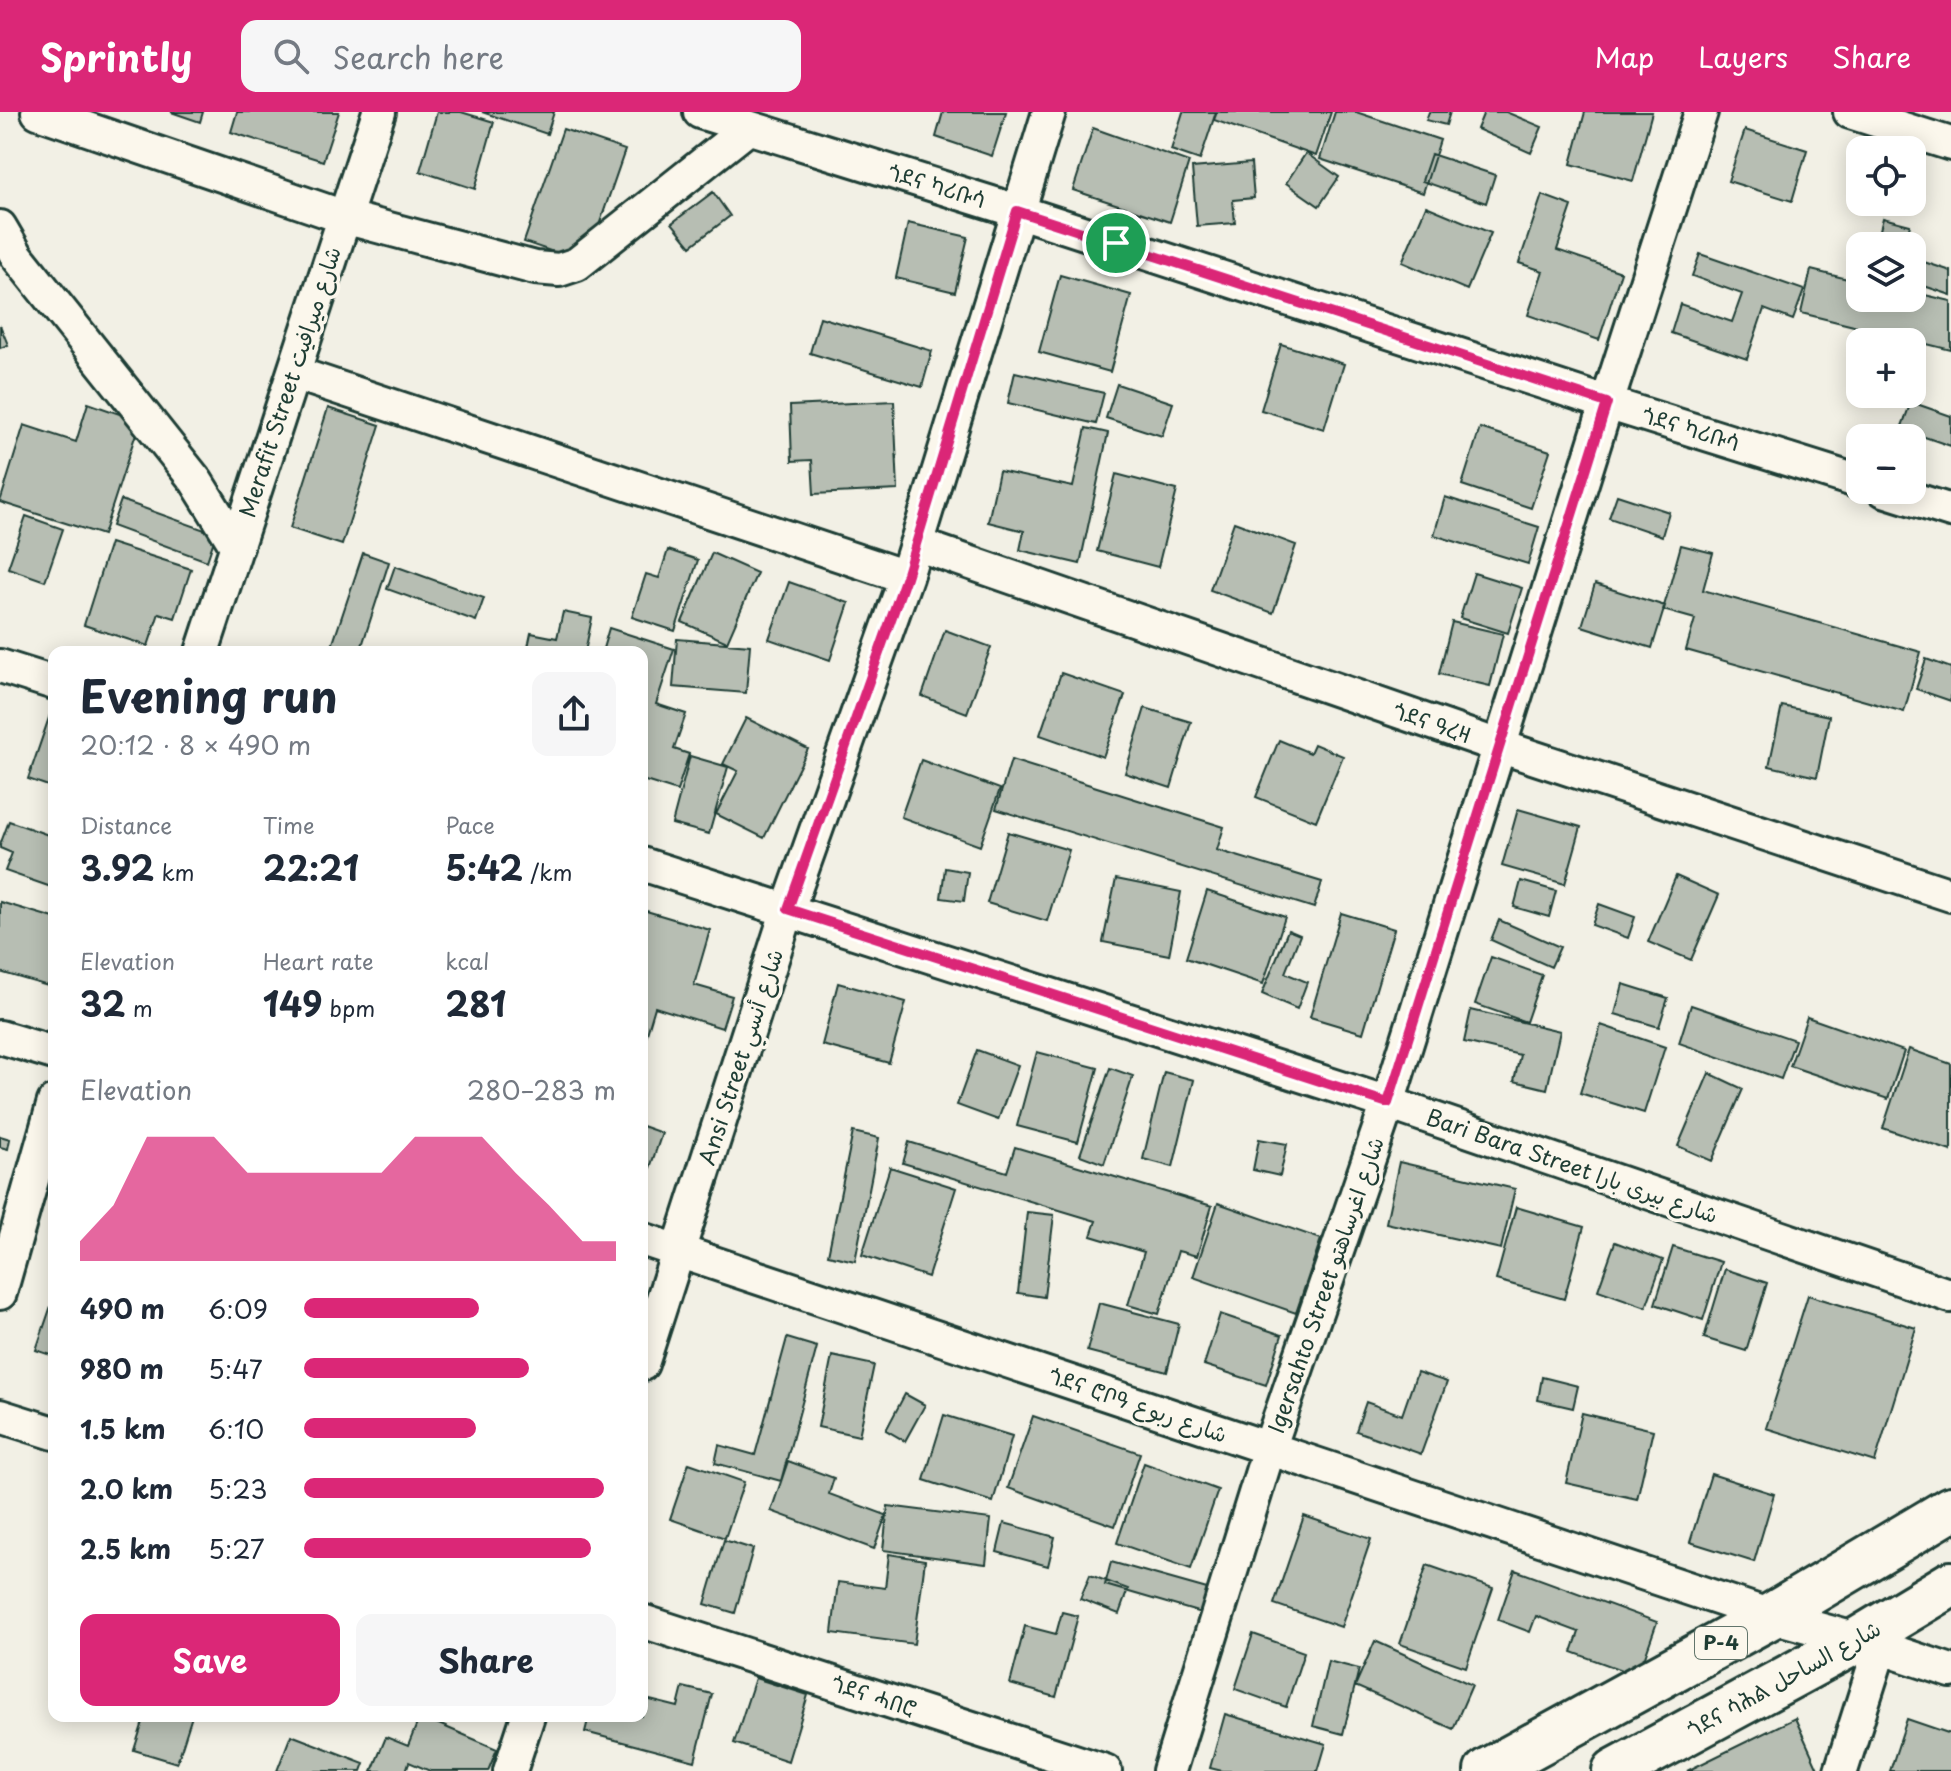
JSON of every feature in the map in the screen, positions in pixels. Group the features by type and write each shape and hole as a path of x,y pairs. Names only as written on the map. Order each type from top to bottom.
{"highway":[{"name":"P-4","path":"1487,1771 1771,1616 1951,1509"},
{"name":"ጎደና ሳሕል شارع الساحل","path":"1615,1771 1869,1644 1951,1584"}],"street":[{"path":"38,112 344,217 535,268 559,270 577,264 748,128"},
{"name":"Merafit Street شارع ميرافيت","path":"204,646 379,112"},
{"name":"ጎደና ካሪቡሳ","path":"700,112 1846,478"},
{"name":"Ansi Street شارع أنسي","path":"648,1346 788,909 906,577 1049,112"},
{"name":"Igersahto Street شارع اغرساهتو","path":"1169,1771 1269,1449 1388,1103 1701,112"},
{"path":"1850,112 1951,144"},
{"path":"0,227 17,256 196,481 237,547"},
{"path":"294,373 906,577"},
{"path":"1926,503 1951,511"},
{"name":"ጎደና ዓረዛ","path":"916,544 1499,746 1951,895"},
{"path":"0,666 48,681"},
{"name":"Bari Bara Street شارع بيرى بارا","path":"648,866 1388,1103 1951,1296"},
{"path":"0,1037 48,1051"},
{"path":"0,1293 48,1123"},
{"name":"ጎደና ሮቦዓ شارع ربوع","path":"648,1241 1771,1616 1951,1671"},
{"path":"0,1416 48,1431"},
{"name":"ጎደና ሓበሮ","path":"648,1623 1105,1771"},
{"path":"1841,1771 1869,1644"},
{"path":"510,1771 526,1722"}],"building":[{"path":"171,112 203,112 200,122"},
{"path":"237,112 339,112 323,161 231,132"},
{"path":"437,112 461,112 494,122 475,189 420,171"},
{"path":"482,112 554,112 547,134"},
{"path":"943,112 1006,112 992,156 936,137"},
{"path":"1183,112 1216,112 1200,160 1171,150"},
{"path":"1217,112 1331,112 1316,156 1214,120"},
{"path":"1335,112 1356,112 1440,140 1423,193 1320,159"},
{"path":"1429,112 1450,112 1446,125 1426,120"},
{"path":"1484,112 1506,112 1542,127 1531,153 1477,129"},
{"path":"1585,112 1652,112 1633,181 1571,164"},
{"path":"1093,128 1189,162 1170,222 1073,190"},
{"path":"563,129 625,150 586,263 524,242"},
{"path":"1745,130 1807,150 1792,201 1728,181"},
{"path":"1306,153 1339,177 1319,206 1286,183"},
{"path":"1431,154 1495,175 1486,203 1422,181"},
{"path":"1251,163 1254,198 1233,200 1235,223 1197,226 1192,168"},
{"path":"713,192 730,216 691,246 672,223"},
{"path":"1542,195 1572,206 1557,250 1621,272 1599,340 1528,315 1543,271 1519,263"},
{"path":"1426,206 1491,233 1467,290 1402,262"},
{"path":"1883,218 1910,225 1908,232 1880,232"},
{"path":"908,223 968,237 955,292 896,278"},
{"path":"1700,254 1804,290 1793,320 1764,309 1747,359 1671,333 1680,304 1732,322 1742,294 1692,276"},
{"path":"1926,263 1951,271 1951,295 1926,287"},
{"path":"1811,270 1846,279 1846,312 1926,312 1926,295 1951,301 1951,350 1926,344 1926,328 1862,328 1801,313"},
{"path":"1060,275 1131,295 1110,372 1039,352"},
{"path":"820,317 932,351 922,387 810,353"},
{"path":"0,325 8,345 0,348"},
{"path":"1281,344 1344,364 1324,429 1261,410"},
{"path":"1015,372 1104,393 1096,424 1008,403"},
{"path":"1117,384 1173,403 1162,436 1106,418"},
{"path":"894,401 898,490 814,494 812,460 792,461 790,406"},
{"path":"88,403 140,421 103,535 0,502 24,425 76,442"},
{"path":"1926,407 1951,416 1951,446 1926,438 1926,424 1903,424 1909,408"},
{"path":"328,408 380,425 342,545 290,528"},
{"path":"1086,428 1108,433 1080,564 1020,550 1024,531 988,522 999,471 1073,487"},
{"path":"1480,428 1550,451 1531,508 1462,485"},
{"path":"1116,474 1177,490 1158,567 1097,551"},
{"path":"1617,495 1669,512 1662,536 1609,518"},
{"path":"1445,497 1539,527 1528,564 1434,535"},
{"path":"121,500 216,534 207,561 112,526"},
{"path":"26,516 63,529 45,581 8,568"},
{"path":"1234,522 1296,545 1273,613 1210,590"},
{"path":"110,543 191,569 175,618 159,613 148,646 84,625"},
{"path":"1681,545 1713,553 1703,590 1921,652 1904,712 1686,650 1695,619 1663,610"},
{"path":"668,550 698,560 675,631 632,617 646,574 659,578"},
{"path":"363,553 389,562 362,646 332,646"},
{"path":"712,553 757,573 727,642 682,622"},
{"path":"395,566 484,598 476,621 387,589"},
{"path":"1474,573 1522,588 1508,633 1460,618"},
{"path":"789,582 849,603 830,660 769,639"},
{"path":"1595,584 1665,606 1652,648 1582,626"},
{"path":"563,612 592,618 586,646 528,646 531,633 557,638"},
{"path":"1452,622 1503,634 1490,686 1439,674"},
{"path":"609,628 674,649 656,704 686,714 674,749 689,754 677,791 648,782 648,646 604,646"},
{"path":"945,630 991,647 967,713 922,696"},
{"path":"677,639 750,645 746,693 673,687"},
{"path":"1926,659 1951,668 1951,701 1916,689"},
{"path":"1061,673 1125,695 1103,757 1040,735"},
{"path":"1782,706 1829,716 1817,777 1769,766"},
{"path":"1145,708 1191,722 1171,788 1125,773"},
{"path":"746,718 808,749 764,838 716,814 738,771 723,764"},
{"path":"48,721 48,786 28,779"},
{"path":"1279,740 1310,753 1314,744 1343,756 1316,821 1256,797"},
{"path":"690,756 728,767 709,834 672,824"},
{"path":"921,760 1000,789 980,846 901,817"},
{"path":"1011,760 1224,827 1217,850 1322,882 1314,908 996,809"},
{"path":"1518,809 1581,827 1565,884 1502,866"},
{"path":"9,821 48,835 48,886 5,871 12,853 0,848"},
{"path":"1008,832 1069,850 1047,921 987,903"},
{"path":"945,868 968,872 964,901 941,898"},
{"path":"1676,876 1719,895 1691,960 1648,942"},
{"path":"1116,879 1181,892 1169,955 1103,942"},
{"path":"1521,881 1556,891 1549,917 1514,907"},
{"path":"1207,891 1285,917 1263,984 1186,958"},
{"path":"0,902 48,916 48,986 0,972"},
{"path":"1599,904 1635,917 1628,938 1592,925"},
{"path":"648,911 710,930 694,985 732,996 722,1028 655,1007 648,1031"},
{"path":"1341,913 1394,929 1363,1033 1310,1017"},
{"path":"1499,920 1560,947 1551,967 1491,940"},
{"path":"1288,930 1300,935 1285,973 1307,982 1297,1009 1262,994"},
{"path":"1491,957 1542,975 1526,1022 1475,1004"},
{"path":"838,983 906,1002 889,1063 822,1045"},
{"path":"1623,984 1668,998 1659,1027 1615,1014"},
{"path":"1691,1005 1795,1040 1781,1079 1679,1043"},
{"path":"1471,1010 1560,1031 1547,1089 1514,1081 1520,1055 1464,1042"},
{"path":"1807,1017 1904,1051 1888,1099 1790,1066"},
{"path":"1601,1025 1665,1047 1644,1113 1580,1093"},
{"path":"1909,1049 1951,1064 1951,1151 1883,1128"},
{"path":"977,1050 1018,1065 998,1120 957,1105"},
{"path":"1037,1052 1098,1068 1078,1142 1017,1126"},
{"path":"1110,1068 1133,1076 1104,1164 1080,1155"},
{"path":"1164,1072 1194,1080 1173,1167 1143,1159"},
{"path":"1709,1073 1743,1089 1712,1161 1678,1146"},
{"path":"648,1128 662,1133 648,1174"},
{"path":"853,1132 879,1138 855,1261 828,1255"},
{"path":"0,1136 10,1139 8,1149 0,1147"},
{"path":"1259,1139 1287,1144 1280,1176 1253,1170"},
{"path":"909,1142 1007,1172 1015,1147 1212,1206 1197,1256 1178,1251 1159,1314 1128,1305 1144,1252 1091,1236 1096,1221 903,1163"},
{"path":"1399,1162 1515,1189 1501,1249 1386,1223"},
{"path":"890,1167 956,1188 928,1277 862,1255"},
{"path":"1218,1203 1321,1239 1296,1313 1193,1277"},
{"path":"1516,1207 1584,1227 1564,1299 1496,1280"},
{"path":"1027,1212 1054,1215 1044,1297 1018,1293"},
{"path":"1615,1242 1663,1260 1646,1307 1598,1290"},
{"path":"1673,1247 1721,1262 1703,1320 1655,1304"},
{"path":"1725,1269 1767,1283 1746,1351 1704,1338"},
{"path":"1808,1295 1916,1328 1875,1462 1766,1428"},
{"path":"1099,1303 1179,1324 1167,1372 1087,1351"},
{"path":"1220,1314 1282,1335 1266,1385 1204,1365"},
{"path":"48,1315 48,1354 36,1350"},
{"path":"787,1338 817,1347 781,1481 715,1463 719,1445 755,1455"},
{"path":"832,1356 874,1365 859,1436 818,1427"},
{"path":"1417,1372 1447,1382 1421,1454 1356,1431 1366,1402 1402,1415"},
{"path":"1542,1377 1578,1386 1573,1408 1538,1400"},
{"path":"905,1394 925,1405 905,1441 886,1430"},
{"path":"1582,1413 1653,1430 1637,1499 1566,1483"},
{"path":"944,1415 1012,1436 993,1502 924,1480"},
{"path":"1033,1416 1140,1453 1115,1526 1008,1488"},
{"path":"788,1461 834,1478 829,1494 886,1515 874,1549 771,1511"},
{"path":"689,1463 744,1482 725,1538 670,1519"},
{"path":"1144,1463 1218,1490 1191,1569 1117,1543"},
{"path":"1711,1474 1774,1494 1754,1562 1690,1542"},
{"path":"888,1506 991,1519 986,1564 883,1550"},
{"path":"1304,1516 1371,1539 1341,1627 1274,1604"},
{"path":"1004,1523 1055,1537 1048,1566 997,1552"},
{"path":"724,1540 753,1549 735,1613 705,1604"},
{"path":"889,1554 925,1560 914,1644 832,1633 838,1582 885,1588"},
{"path":"1111,1562 1207,1589 1201,1613 1105,1585"},
{"path":"1427,1565 1493,1588 1466,1667 1400,1644"},
{"path":"1515,1570 1657,1622 1638,1676 1572,1652 1579,1632 1536,1616 1530,1632 1498,1620"},
{"path":"1090,1575 1128,1589 1119,1614 1080,1599"},
{"path":"1062,1612 1078,1616 1056,1697 1010,1684 1025,1626 1056,1634"},
{"path":"1253,1634 1304,1652 1286,1707 1235,1689"},
{"path":"1375,1641 1472,1685 1453,1729 1355,1686"},
{"path":"1328,1661 1359,1669 1343,1734 1313,1726"},
{"path":"755,1678 808,1695 788,1761 734,1743"},
{"path":"683,1687 712,1694 695,1761 585,1732 588,1722 648,1722 648,1700 678,1707"},
{"path":"1225,1714 1326,1744 1318,1771 1222,1771 1210,1768"},
{"path":"1795,1718 1819,1771 1687,1771"},
{"path":"1907,1719 1951,1734 1951,1771 1890,1771"},
{"path":"143,1722 190,1722 177,1763 134,1750"},
{"path":"418,1722 434,1722 497,1749 488,1771 430,1771 409,1762 406,1771 372,1771 386,1737 408,1746"},
{"path":"291,1735 364,1763 361,1771 277,1771"}],"route":[{"path":"1017,211 1116,243 1607,403 1388,1103 788,909 906,577 1017,211"}]}
